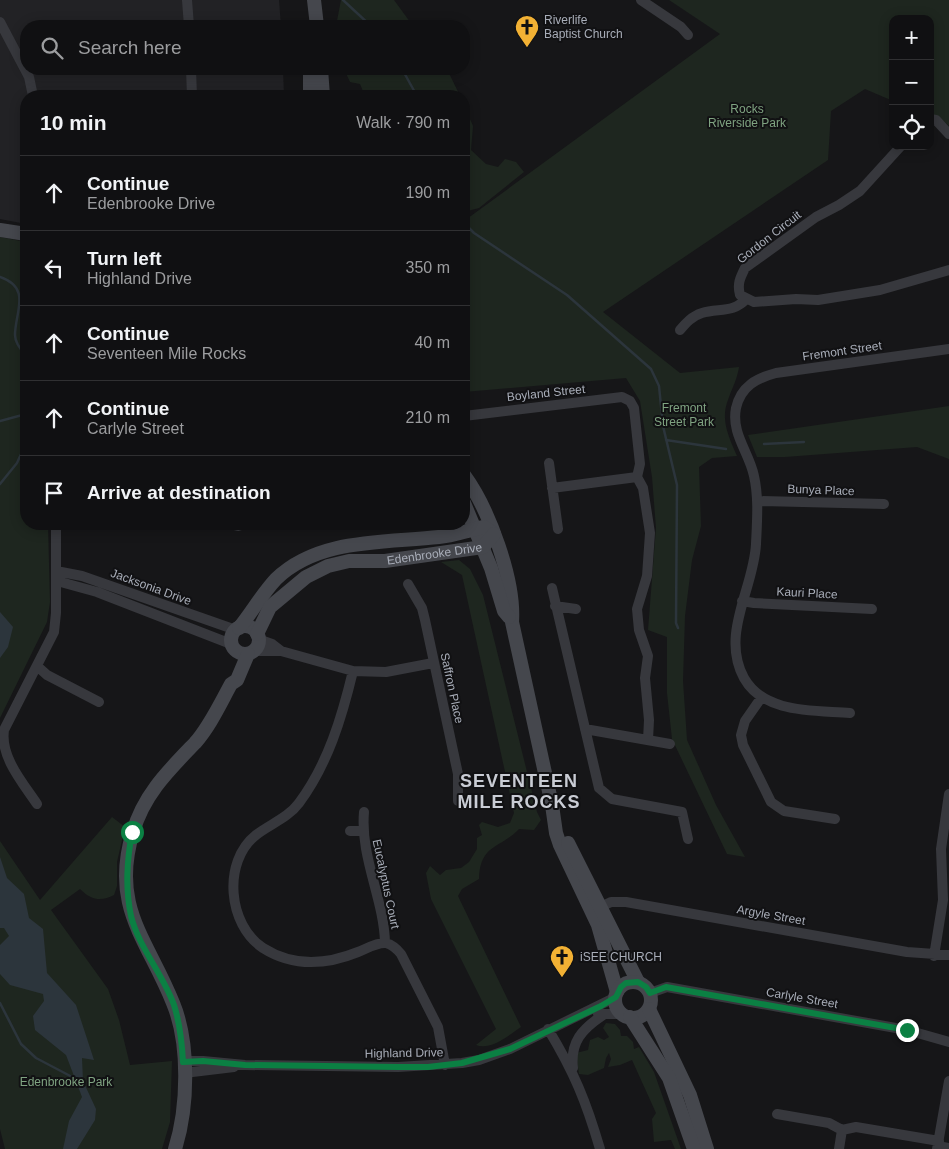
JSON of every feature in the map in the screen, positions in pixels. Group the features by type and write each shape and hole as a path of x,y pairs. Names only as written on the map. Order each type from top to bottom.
{"main road":[{"path":"312,20 314,1"},
{"path":"314,1 316,20"},
{"path":"310,75 310,90"},
{"path":"321,75 323,90"},
{"path":"0,230 20,233"},
{"path":"470,485 483,508 494,534 513,610 512,622 552,805 595,910 616,994 617,1006 626,1015 668,1078 694,1149"},
{"path":"470,519 504,611 512,622"},
{"name":"Edenbrooke Drive","path":"175,1149 184,1110 182,1035 174,1004 132,917 126,886 127,859 132,832 146,802 176,761 196,742 231,684 237,680 247,645 270,606 306,577 328,566 349,561 394,560 482,547 494,534 484,528 474,529 442,537 339,547 318,553 295,565 277,579 237,629 232,636 247,645"},
{"path":"237,629 247,627 247,645"},
{"path":"595,910 638,982 646,987 650,993 649,1009 694,1106 707,1149"},
{"path":"616,994 626,983 638,982"},
{"path":"626,1015 641,1016 649,1009"}],"street":[{"path":"188,0 189,20"},
{"path":"641,0 681,27 688,35"},
{"path":"0,22 20,60"},
{"path":"28,75 32,90"},
{"path":"191,75 192,90"},
{"path":"934,120 949,134"},
{"name":"Gordon Circuit","path":"746,300 740,294 738,286 745,268 816,217 860,191 897,150"},
{"path":"680,330 689,320 701,313 740,307 746,300 754,302 796,299 818,300 880,290 949,270"},
{"name":"Fremont Street","path":"757,501 752,465 738,436 735,423 738,402 744,391 757,378 776,373 949,349"},
{"name":"Boyland Street","path":"470,415 622,397 630,401 634,408 640,464 637,477"},
{"path":"549,463 558,529"},
{"path":"552,488 637,477 643,488 650,533 647,576 637,609 639,630 648,656 645,678 649,720 648,740"},
{"path":"757,501 756,547 738,618 737,647 739,664 744,678 761,698 786,707 850,713"},
{"name":"Bunya Place","path":"757,501 884,504"},
{"path":"37,804 2,752 1,741 54,632 57,576 56,530"},
{"name":"Jacksonia Drive","path":"57,576 82,576 237,629"},
{"name":"Jacksonia Drive","path":"57,576 247,645 272,644 281,651 353,671 386,672 434,663"},
{"name":"Saffron Place","path":"408,584 422,608 458,774 458,801"},
{"path":"552,588 599,788 605,796 612,799 682,812 688,839"},
{"name":"Kauri Place","path":"742,601 872,609"},
{"path":"555,606 576,609"},
{"path":"37,666 47,675 99,702"},
{"path":"353,671 341,718 331,746 298,804 280,820 255,835 242,854 234,880 235,908 240,920 257,944 277,956 298,962 319,962 339,959 385,943 394,946 402,954 438,1027 445,1065"},
{"path":"761,698 745,721 741,735 743,745 771,802 784,811 835,819"},
{"path":"585,729 670,744"},
{"path":"934,956 943,900 941,849 949,794"},
{"name":"Eucalyptus Court","path":"364,812 362,831 376,898 385,924 385,943"},
{"name":"Eucalyptus Court","path":"350,832 362,831"},
{"name":"Argyle Street","path":"595,910 611,902 626,902 934,956 949,955"},
{"name":"Carlyle Street","path":"650,993 666,987 907,1030 949,1042"},
{"name":"Highland Drive","path":"184,1067 203,1061 245,1065 398,1067 445,1065 479,1060 510,1049 548,1029 584,1014 616,994"},
{"name":"Highland Drive","path":"584,1014 626,1015"},
{"path":"573,1072 573,1046 579,1034 603,1015"},
{"path":"548,1029 573,1072 586,1102 600,1149"},
{"path":"938,1145 949,1081"},
{"path":"777,1114 829,1122 842,1130 856,1127 949,1148"},
{"path":"839,1149 842,1130"}],"shaded area":[{"path":"0,0 279,0 281,20 20,20 20,75 283,75 284,90 20,90 20,223 0,219"},
{"path":"0,612 13,627 8,647 0,658"},
{"path":"0,857 7,878 24,894 29,918 43,929 47,973 76,1005 94,1060 82,1058 83,1081 96,1109 95,1120 77,1149 63,1149 69,1121 82,1097 66,1055 35,1030 33,1016 44,1001 43,994 10,985 0,974 0,945 9,936 4,928 0,928"}],"green space":[{"path":"341,0 394,0 409,20 337,20"},
{"name":"Rocks Riverside Park","path":"669,0 949,0 949,126 940,118 934,116 934,15 889,15 889,99 865,89 831,111 828,160 603,312 680,373 739,367 725,415 726,428 737,456 712,458 699,467 701,526 692,560 685,616 683,681 687,740 716,805 745,857 727,854 672,739 667,693 667,637 648,630 656,528 652,477 640,401 626,378 470,391 470,217 720,34"},
{"path":"347,75 450,75 457,90 362,90 360,84 350,82"},
{"path":"470,119 473,126 471,150 486,164 498,167 505,159 516,162 524,172 479,208 470,210"},
{"path":"0,237 20,241 20,530 48,530 50,602 47,622 0,718"},
{"path":"949,406 949,459 917,447 785,457 757,457 748,435"},
{"path":"459,560 470,569 483,595 537,812 541,820 534,830 519,829 492,848 483,859 479,879 462,889 458,896 521,1027 500,1041 488,1046 476,1045 496,1029 431,899 426,873 430,866 440,875 446,870 461,868 469,862 477,849 477,838 482,835 479,825 482,822 498,827 510,823 514,813 462,575 441,562"},
{"name":"Edenbrooke Park","path":"112,817 125,827 117,862 117,886 114,895 105,899 96,899 88,896 80,889 51,910 108,989 119,1020 130,1065 172,1061 170,1122 162,1149 5,1149 0,1129 0,841 40,900"},
{"path":"606,1023 615,1024 620,1030 621,1036 627,1036 633,1042 634,1049 639,1047 654,1072 681,1149 675,1149 671,1140 654,1142 652,1119 656,1113 632,1060 608,1067 611,1059 609,1053 604,1068 588,1075 579,1074 576,1053 588,1050 590,1040 598,1037 604,1040 609,1037 603,1028"}],"waterway":[{"path":"343,0 365,20"},
{"path":"405,75 414,90"},
{"path":"470,229 567,295 651,369 659,386 663,426 677,485 676,623 678,628"},
{"path":"0,277 16,287 20,302"},
{"path":"20,302 15,338 20,347"},
{"path":"0,421 20,416"},
{"path":"666,440 726,449"},
{"path":"764,444 804,442"},
{"path":"0,484 20,456"},
{"path":"0,1003 21,1044 36,1058 76,1079"}],"place":[{"name":"Riverlife Baptist Church","path":"527,48"},
{"name":"iSEE CHURCH","path":"562,978"}],"district":[{"name":"SEVENTEEN MILE ROCKS","path":"519,791"}],"route":[{"path":"132,832 127,859 126,886 132,917 139,936 174,1004 182,1035 183,1062 203,1061 245,1065 428,1067 479,1060 510,1049 608,1002 616,997 621,987 626,983 632,982 642,984 650,993 666,987 907,1030"}],"park label":[{"name":"Fremont Street Park","path":"684,415"}]}
